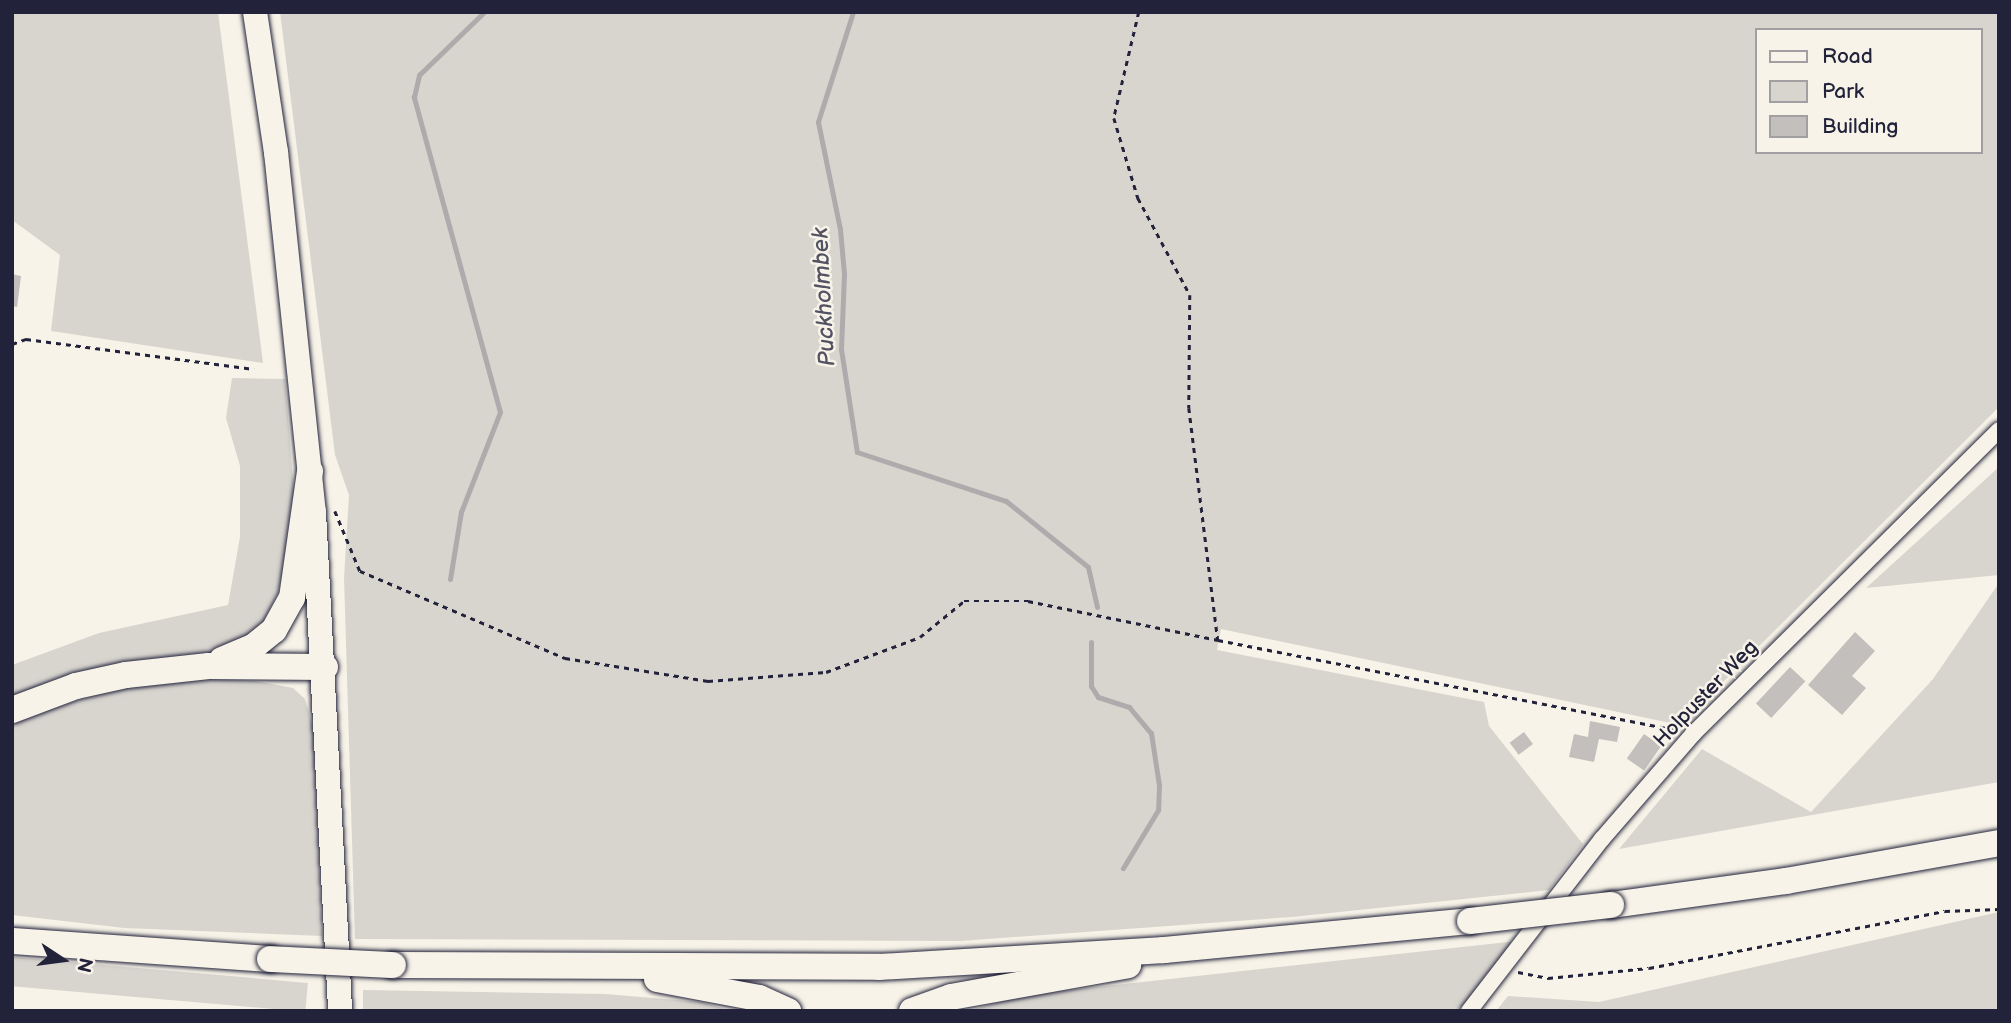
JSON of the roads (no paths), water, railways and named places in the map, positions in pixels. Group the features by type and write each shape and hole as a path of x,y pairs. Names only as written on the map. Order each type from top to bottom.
{"highway":[{"path":"209,666 253,647 274,630 292,598 310,471"},
{"path":"12,710 76,686 126,675 209,666 325,667"},
{"path":"12,942 393,965 879,967 1164,950 1470,921 1786,881 1999,843"},
{"path":"12,930 41,944"},
{"path":"912,1011 951,997 1008,985 1118,969 1164,950"},
{"path":"593,967 759,998 788,1011"}],"main road":[{"path":"255,12 276,152 314,512 325,667 340,1011"}],"street":[{"name":"Holpuster Weg","path":"1469,1011 1602,839 1693,734 1999,430"}],"waterway":[{"name":"Puckholmbek","path":"450,579 461,512 500,412 414,97 419,75 484,12"},
{"name":"Puckholmbek","path":"853,12 818,122 840,229 844,274 841,349 857,452 1006,501 1088,567 1097,607"},
{"name":"Puckholmbek","path":"1091,642 1091,686 1098,697 1129,707 1151,733 1159,785 1158,810 1123,868"}]}
